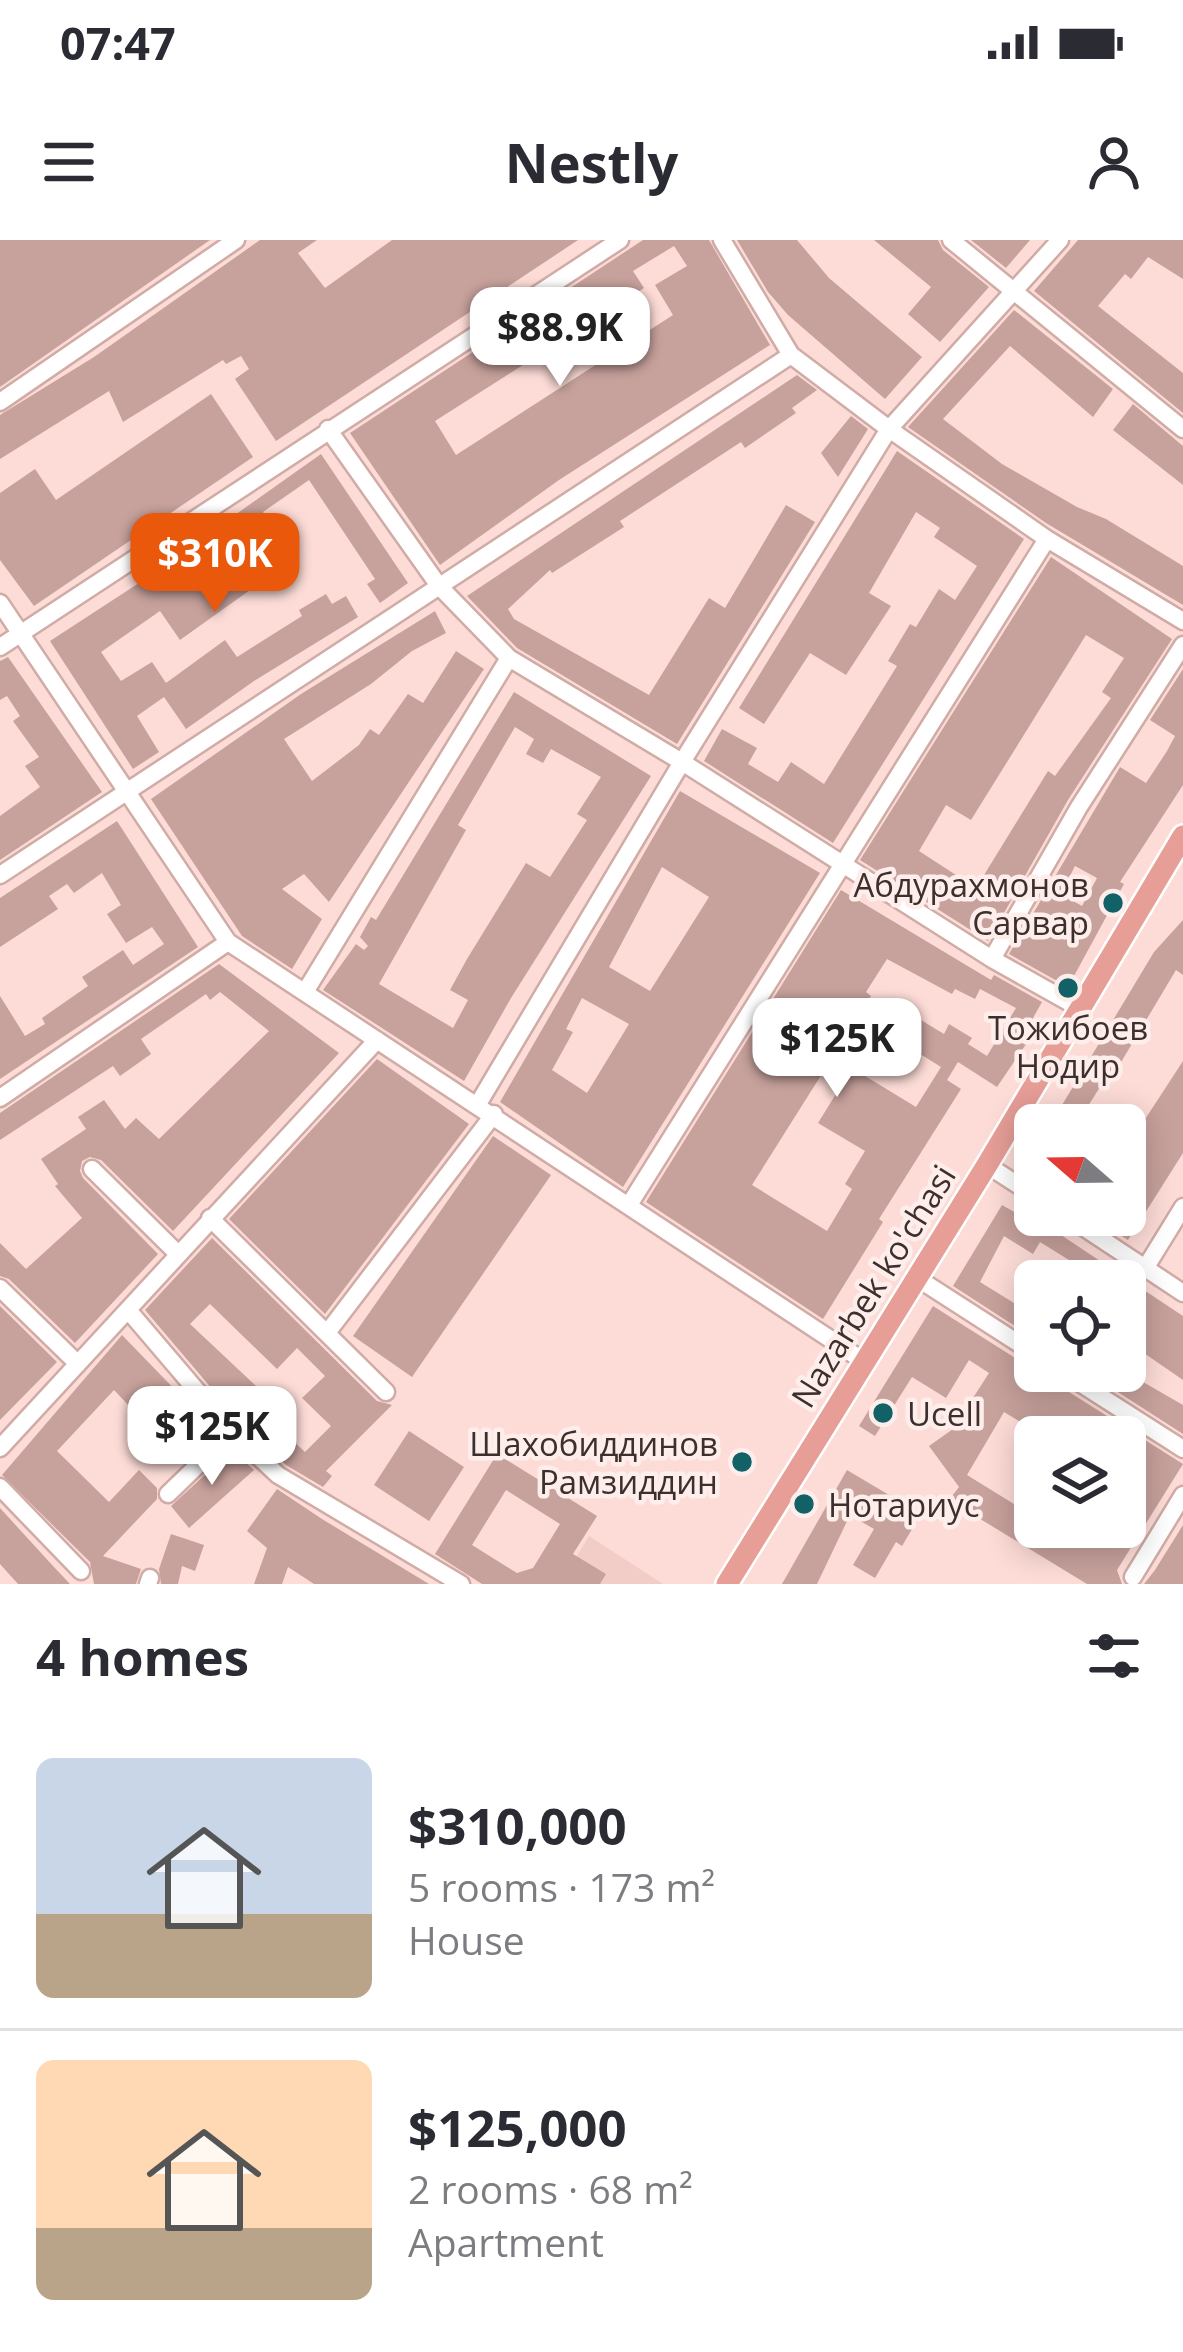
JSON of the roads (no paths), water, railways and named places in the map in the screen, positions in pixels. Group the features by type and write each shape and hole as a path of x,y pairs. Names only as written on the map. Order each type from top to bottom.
{"main road":[{"name":"Nazarbek ko'chasi","path":"727,1584 987,1165 1183,836"}],"street":[{"path":"0,403 208,247 236,240"},
{"path":"0,647 620,240"},
{"path":"722,240 791,355 1047,538 1183,621"},
{"path":"951,240 1183,429"},
{"path":"326,1333 486,1109 682,762 889,429 1060,240"},
{"path":"0,874 791,355"},
{"path":"328,429 439,586 509,658 992,959 1081,1009"},
{"path":"629,1205 1047,538"},
{"path":"0,603 228,942 865,1362"},
{"path":"992,959 1079,807 1183,644"},
{"path":"305,992 509,658"},
{"path":"0,1099 228,942"},
{"path":"0,1448 377,1040"},
{"path":"987,1165 1014,1182"},
{"path":"92,1169 178,1254"},
{"path":"1183,1207 1146,1267 1183,1293"},
{"path":"210,1217 386,1392"},
{"path":"1098,1236 1135,1260"},
{"path":"917,1279 1014,1341"},
{"path":"0,1288 78,1364"},
{"path":"128,1310 232,1432 278,1475 461,1584"},
{"path":"1094,1392 1183,1449"},
{"path":"168,1494 232,1432"},
{"path":"0,1487 81,1571"},
{"path":"1133,1577 1183,1495"}],"place":[{"name":"Абдурахмонов Сарвар","path":"1113,903"},
{"name":"Тожибоев Нодир","path":"1068,988"},
{"name":"Ucell","path":"883,1413"},
{"name":"Шахобиддинов Рамзиддин","path":"742,1462"},
{"name":"Нотариус","path":"804,1504"}]}
